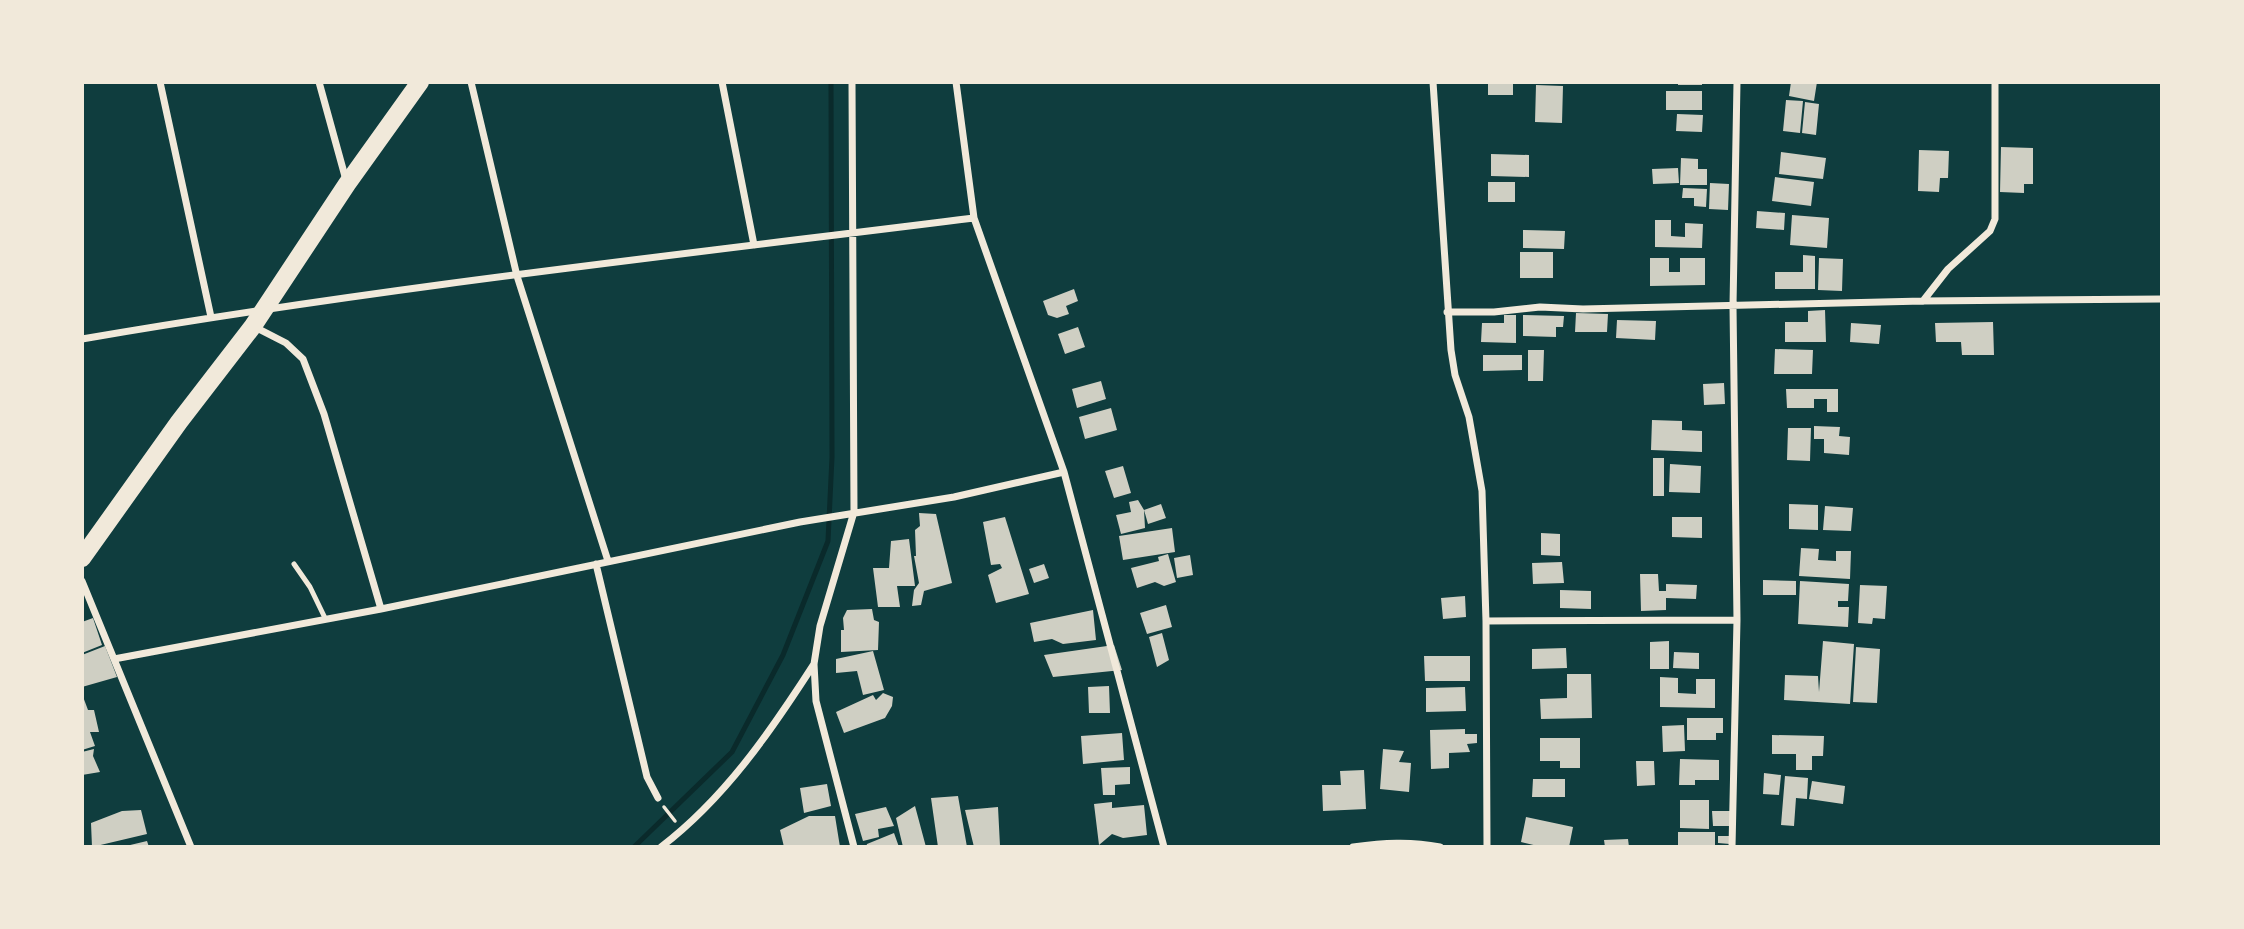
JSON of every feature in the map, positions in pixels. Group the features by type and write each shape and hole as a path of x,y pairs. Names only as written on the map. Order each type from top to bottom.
{"highway":[{"path":"82,558 179,422 253,326 347,184 420,82"}],"street":[{"path":"160,82 211,317"},
{"path":"319,82 347,184"},
{"path":"471,82 517,276 608,561"},
{"path":"722,82 754,245"},
{"path":"852,82 854,512 820,626 814,664 816,701 854,847"},
{"path":"956,82 974,218 1064,472 1164,847"},
{"path":"1433,82 1447,312 1455,375 1469,416 1482,491 1486,621 1487,847"},
{"path":"1732,847 1737,620 1732,306 1737,82"},
{"path":"1923,301 1948,269 1990,231 1995,219 1996,82"},
{"path":"82,339 211,317 817,236 974,218"},
{"path":"1447,312 1494,312 1541,307 1583,309 1923,301 2162,299"},
{"path":"253,326 286,343 303,359 324,414 381,609"},
{"path":"114,659 381,609 800,522 954,497 1064,472"},
{"path":"596,564 647,777 658,799"},
{"path":"82,581 191,847"},
{"path":"1486,621 1737,620"},
{"path":"662,847 682,831 729,783 777,722 814,664"},
{"path":"1353,847 1382,843 1418,843 1440,847"}],"lane":[{"path":"294,564 310,587 325,618"}],"path":[{"path":"664,807 674,820"}],"building":[{"path":"1488,82 1513,82 1513,95 1488,95"},
{"path":"1678,82 1702,82 1702,85 1678,85"},
{"path":"1791,82 1817,82 1814,101 1789,96"},
{"path":"1536,85 1563,86 1562,123 1535,122"},
{"path":"1666,91 1702,91 1702,110 1666,110"},
{"path":"1786,100 1803,101 1800,133 1783,131"},
{"path":"1805,102 1819,104 1816,135 1802,133"},
{"path":"1677,114 1703,115 1702,132 1676,131"},
{"path":"2001,147 2033,148 2033,184 2024,184 2024,193 2000,192"},
{"path":"1919,150 1949,151 1948,178 1940,178 1939,192 1918,191"},
{"path":"1781,152 1826,158 1823,179 1779,174"},
{"path":"1491,154 1529,155 1529,177 1491,176"},
{"path":"1681,158 1698,159 1698,169 1707,169 1707,185 1680,185"},
{"path":"1678,168 1679,183 1653,184 1652,169"},
{"path":"1775,177 1814,182 1811,206 1772,201"},
{"path":"1488,182 1515,182 1515,202 1488,202"},
{"path":"1710,183 1729,184 1728,210 1709,209"},
{"path":"1683,188 1707,189 1706,207 1694,206 1694,198 1682,198"},
{"path":"1757,211 1785,213 1784,230 1756,228"},
{"path":"1792,215 1829,218 1827,248 1790,245"},
{"path":"1655,220 1671,220 1671,236 1685,237 1685,223 1703,224 1702,248 1655,247"},
{"path":"1523,230 1565,231 1564,249 1523,248"},
{"path":"1520,252 1553,252 1553,278 1520,278"},
{"path":"1803,255 1815,256 1815,289 1775,289 1775,272 1803,272"},
{"path":"1650,258 1669,258 1669,272 1680,272 1680,258 1705,258 1705,285 1650,286"},
{"path":"1819,258 1843,259 1842,291 1818,290"},
{"path":"1074,289 1078,301 1066,306 1069,314 1057,318 1048,315 1043,301"},
{"path":"1825,310 1826,342 1785,342 1785,322 1808,322 1808,311"},
{"path":"1576,313 1608,314 1607,332 1575,332"},
{"path":"1504,315 1516,315 1516,343 1481,342 1482,323 1504,323"},
{"path":"1523,315 1564,316 1563,327 1556,327 1556,337 1523,336"},
{"path":"1617,320 1656,321 1655,340 1616,338"},
{"path":"1993,322 1994,355 1962,355 1961,342 1936,342 1935,323"},
{"path":"1851,323 1881,325 1879,344 1850,342"},
{"path":"1078,327 1085,347 1065,354 1058,334"},
{"path":"1775,349 1813,350 1812,374 1774,374"},
{"path":"1528,350 1544,350 1543,381 1528,381"},
{"path":"1483,355 1522,355 1522,370 1483,371"},
{"path":"1101,381 1106,399 1077,408 1072,389"},
{"path":"1724,383 1725,404 1704,405 1703,384"},
{"path":"1786,389 1838,389 1838,412 1827,412 1827,399 1814,399 1814,408 1787,408"},
{"path":"1111,408 1117,430 1085,439 1079,417"},
{"path":"1652,420 1682,421 1682,430 1702,431 1702,452 1651,450"},
{"path":"1814,426 1840,427 1839,436 1850,437 1849,455 1824,453 1824,439 1814,439"},
{"path":"1788,428 1811,428 1810,461 1787,460"},
{"path":"1653,458 1664,458 1664,496 1653,496"},
{"path":"1670,464 1701,466 1700,493 1669,492"},
{"path":"1123,466 1131,493 1114,498 1105,471"},
{"path":"1138,500 1144,510 1145,528 1121,534 1116,515 1131,512 1129,502"},
{"path":"1161,504 1166,518 1148,524 1144,510"},
{"path":"1789,504 1818,505 1818,530 1789,529"},
{"path":"1825,506 1853,508 1851,531 1823,530"},
{"path":"919,513 936,514 952,583 924,591 921,605 912,606 914,590 919,583 914,556 915,530 920,526"},
{"path":"1005,517 1029,594 996,603 988,575 1002,568 1000,564 991,565 983,522"},
{"path":"1672,517 1702,517 1702,538 1672,537"},
{"path":"1172,528 1175,552 1123,560 1119,536"},
{"path":"1541,533 1560,534 1560,556 1541,555"},
{"path":"909,539 915,586 897,586 900,607 878,607 873,568 889,568 891,541"},
{"path":"1801,548 1819,549 1818,560 1836,561 1836,551 1851,551 1850,579 1799,576"},
{"path":"1168,554 1176,582 1164,586 1155,582 1137,588 1131,568 1159,561 1158,557"},
{"path":"1190,555 1193,575 1177,578 1174,558"},
{"path":"1562,562 1564,583 1533,584 1532,563"},
{"path":"1044,564 1049,578 1034,583 1029,569"},
{"path":"1640,574 1658,574 1659,591 1666,591 1666,584 1697,585 1696,599 1666,598 1666,610 1641,611"},
{"path":"1763,580 1796,581 1796,595 1763,595"},
{"path":"1800,581 1849,584 1848,601 1838,601 1838,607 1849,607 1848,627 1798,624"},
{"path":"1860,585 1887,586 1885,619 1873,618 1872,624 1858,623"},
{"path":"1560,590 1591,591 1591,609 1560,608"},
{"path":"1465,596 1466,617 1443,619 1441,598"},
{"path":"1166,605 1172,627 1147,634 1140,613"},
{"path":"872,609 874,620 879,622 878,650 841,652 841,630 844,630 843,618 847,610"},
{"path":"1093,610 1096,640 1063,644 1052,639 1034,642 1030,623"},
{"path":"93,618 102,645 82,653 82,622"},
{"path":"1162,633 1169,660 1157,667 1149,637"},
{"path":"1669,641 1669,669 1650,669 1650,642"},
{"path":"1823,641 1854,644 1850,704 1784,700 1785,675 1818,676 1819,692"},
{"path":"1114,645 1122,670 1053,677 1044,655"},
{"path":"105,646 117,677 82,687 82,655"},
{"path":"1856,647 1880,649 1877,703 1853,702"},
{"path":"1566,648 1567,668 1532,669 1532,649"},
{"path":"873,651 884,690 863,695 857,671 836,673 836,659"},
{"path":"1674,652 1699,653 1699,669 1673,668"},
{"path":"1424,656 1470,656 1470,681 1425,681"},
{"path":"1567,674 1591,674 1592,718 1541,719 1540,699 1567,698"},
{"path":"1660,677 1678,678 1678,693 1696,694 1696,679 1715,679 1715,708 1660,707"},
{"path":"1109,686 1110,713 1089,713 1088,687"},
{"path":"1465,687 1466,711 1426,712 1426,688"},
{"path":"883,693 893,697 892,706 885,718 844,733 836,712 873,695 876,700"},
{"path":"82,694 88,710 94,710 99,732 90,732 95,746 82,750"},
{"path":"1687,718 1723,718 1723,733 1716,733 1716,740 1687,740"},
{"path":"1684,725 1685,751 1663,752 1662,726"},
{"path":"1465,729 1465,734 1477,734 1477,743 1467,744 1470,752 1449,753 1449,768 1431,769 1430,730"},
{"path":"1122,733 1124,760 1083,764 1081,736"},
{"path":"1772,735 1824,736 1823,756 1812,756 1812,770 1796,770 1796,754 1772,754"},
{"path":"1540,738 1580,738 1580,768 1560,768 1560,761 1540,761"},
{"path":"94,749 93,756 100,772 82,775 82,752"},
{"path":"1383,749 1404,751 1399,762 1411,763 1409,792 1380,789"},
{"path":"1680,759 1719,760 1719,780 1695,780 1695,785 1679,785"},
{"path":"1636,761 1654,761 1655,785 1637,786"},
{"path":"1130,767 1130,784 1115,785 1115,795 1103,795 1101,768"},
{"path":"1364,770 1366,809 1323,811 1322,785 1341,785 1340,771"},
{"path":"1764,773 1781,775 1779,795 1763,794"},
{"path":"1785,776 1808,778 1807,799 1796,798 1794,826 1781,825"},
{"path":"1533,779 1565,779 1565,797 1532,797"},
{"path":"1812,781 1845,786 1843,804 1809,799"},
{"path":"827,784 831,806 804,813 800,788"},
{"path":"958,796 967,847 938,847 931,798"},
{"path":"1680,800 1709,800 1709,829 1680,828"},
{"path":"1112,802 1112,808 1144,805 1147,835 1123,838 1112,834 1099,845 1094,804"},
{"path":"915,806 926,847 903,847 896,818"},
{"path":"886,807 894,826 878,829 879,837 863,841 855,814"},
{"path":"998,807 1000,846 974,847 965,810"},
{"path":"141,810 147,834 92,847 91,823 122,811"},
{"path":"1712,811 1730,811 1730,826 1713,826"},
{"path":"809,816 835,816 840,847 784,847 780,830"},
{"path":"1526,817 1573,827 1569,847 1542,847 1521,842"},
{"path":"1678,832 1715,832 1715,847 1678,847"},
{"path":"894,833 899,847 866,847 867,844"},
{"path":"1718,836 1730,836 1730,844 1718,843"},
{"path":"1628,839 1629,847 1605,847 1604,840"},
{"path":"147,841 149,847 126,847 126,846"}],"waterway":[{"path":"634,847 732,752 783,655 828,541 832,457 831,82"}]}
